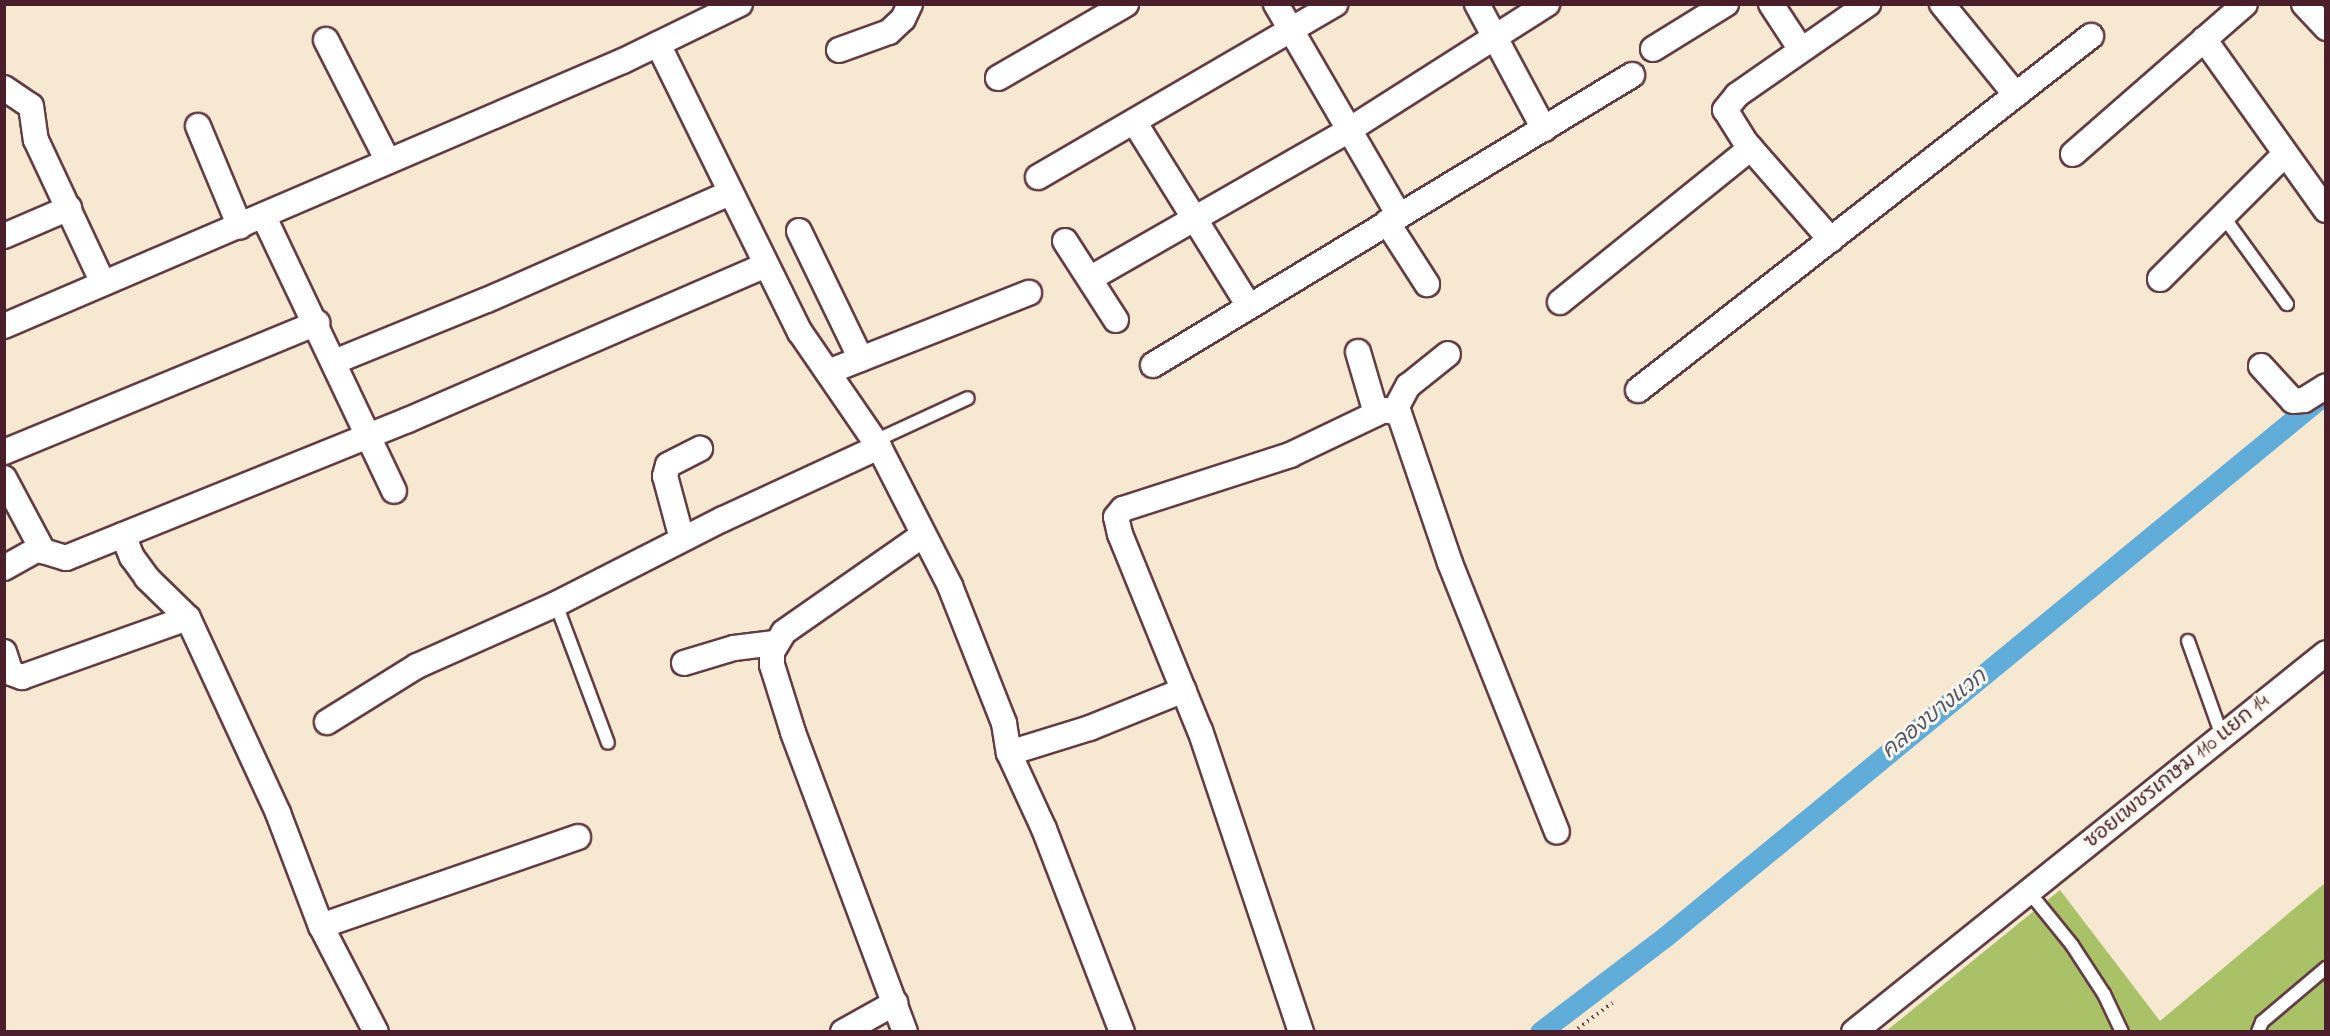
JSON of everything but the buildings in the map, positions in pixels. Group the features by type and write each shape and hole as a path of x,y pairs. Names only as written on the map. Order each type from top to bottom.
{"street":[{"path":"4,326 264,217 657,44 740,4"},
{"path":"839,50 889,32 903,19 910,4"},
{"path":"998,78 1126,4"},
{"path":"1276,4 1349,130 1427,284"},
{"path":"1038,177 1135,123 1335,4"},
{"path":"1477,4 1544,129"},
{"path":"1091,278 1349,130 1547,4"},
{"path":"1653,49 1726,4"},
{"path":"1771,4 1794,39"},
{"path":"1831,240 1728,119 1727,104 1868,4"},
{"path":"1942,4 2016,95"},
{"path":"2073,154 2245,4"},
{"path":"2304,4 2325,28"},
{"path":"1638,390 2091,36"},
{"path":"2204,39 2325,210"},
{"path":"326,40 388,162"},
{"path":"657,44 800,332 877,444 950,586 1004,723 1009,753 1044,829 1122,1032"},
{"path":"1153,365 1632,75"},
{"path":"4,88 31,106 36,140 103,283"},
{"path":"1135,123 1196,217 1249,306"},
{"path":"198,126 240,227"},
{"path":"1560,302 1751,148"},
{"path":"2160,279 2284,155"},
{"path":"334,362 487,300 730,193"},
{"path":"4,236 69,208"},
{"path":"264,217 317,323 394,491"},
{"path":"799,231 861,359"},
{"path":"1065,241 1116,320"},
{"path":"4,478 40,548 51,557 66,558 367,436 766,265"},
{"path":"828,372 1029,293"},
{"path":"4,452 317,323"},
{"path":"1358,352 1385,412"},
{"path":"1301,1032 1184,690 1116,517 1123,509 1290,455 1385,412 1408,386 1448,354"},
{"path":"2261,366 2293,401 2304,400 2325,386"},
{"path":"1385,412 1399,412 1407,428 1450,563 1557,832"},
{"path":"327,722 417,666 556,604 682,539 877,444"},
{"path":"682,539 665,476 668,465 700,448"},
{"path":"905,1032 793,732 772,665 775,643 784,632 923,534"},
{"path":"123,535 132,557 147,578 188,618 278,813 321,926 376,1032"},
{"path":"4,568 40,548"},
{"path":"4,652 11,673 22,677 188,618"},
{"path":"684,663 734,648 775,643"},
{"name":"ซอยเพชรเกษม 110 แยก 14","path":"1854,1032 1926,970 2029,892 2325,653"},
{"path":"1009,753 1090,728 1184,690"},
{"path":"321,926 578,837"},
{"path":"843,1032 895,1003"}],"lane":[{"path":"2223,216 2288,304"},
{"path":"877,444 968,398"},
{"path":"556,604 608,743"},
{"path":"2188,641 2222,736"},
{"path":"2029,892 2072,945 2104,994 2122,1032"},
{"path":"2258,1032 2262,1022 2325,968"}],"path":[{"path":"1573,1032 1612,1003"}],"green space":[{"path":"2325,883 2325,1031 1885,1032 2060,890 2160,1021"}],"waterway":[{"name":"คลองบางแวก","path":"1540,1032 1666,936 2325,394"}]}
